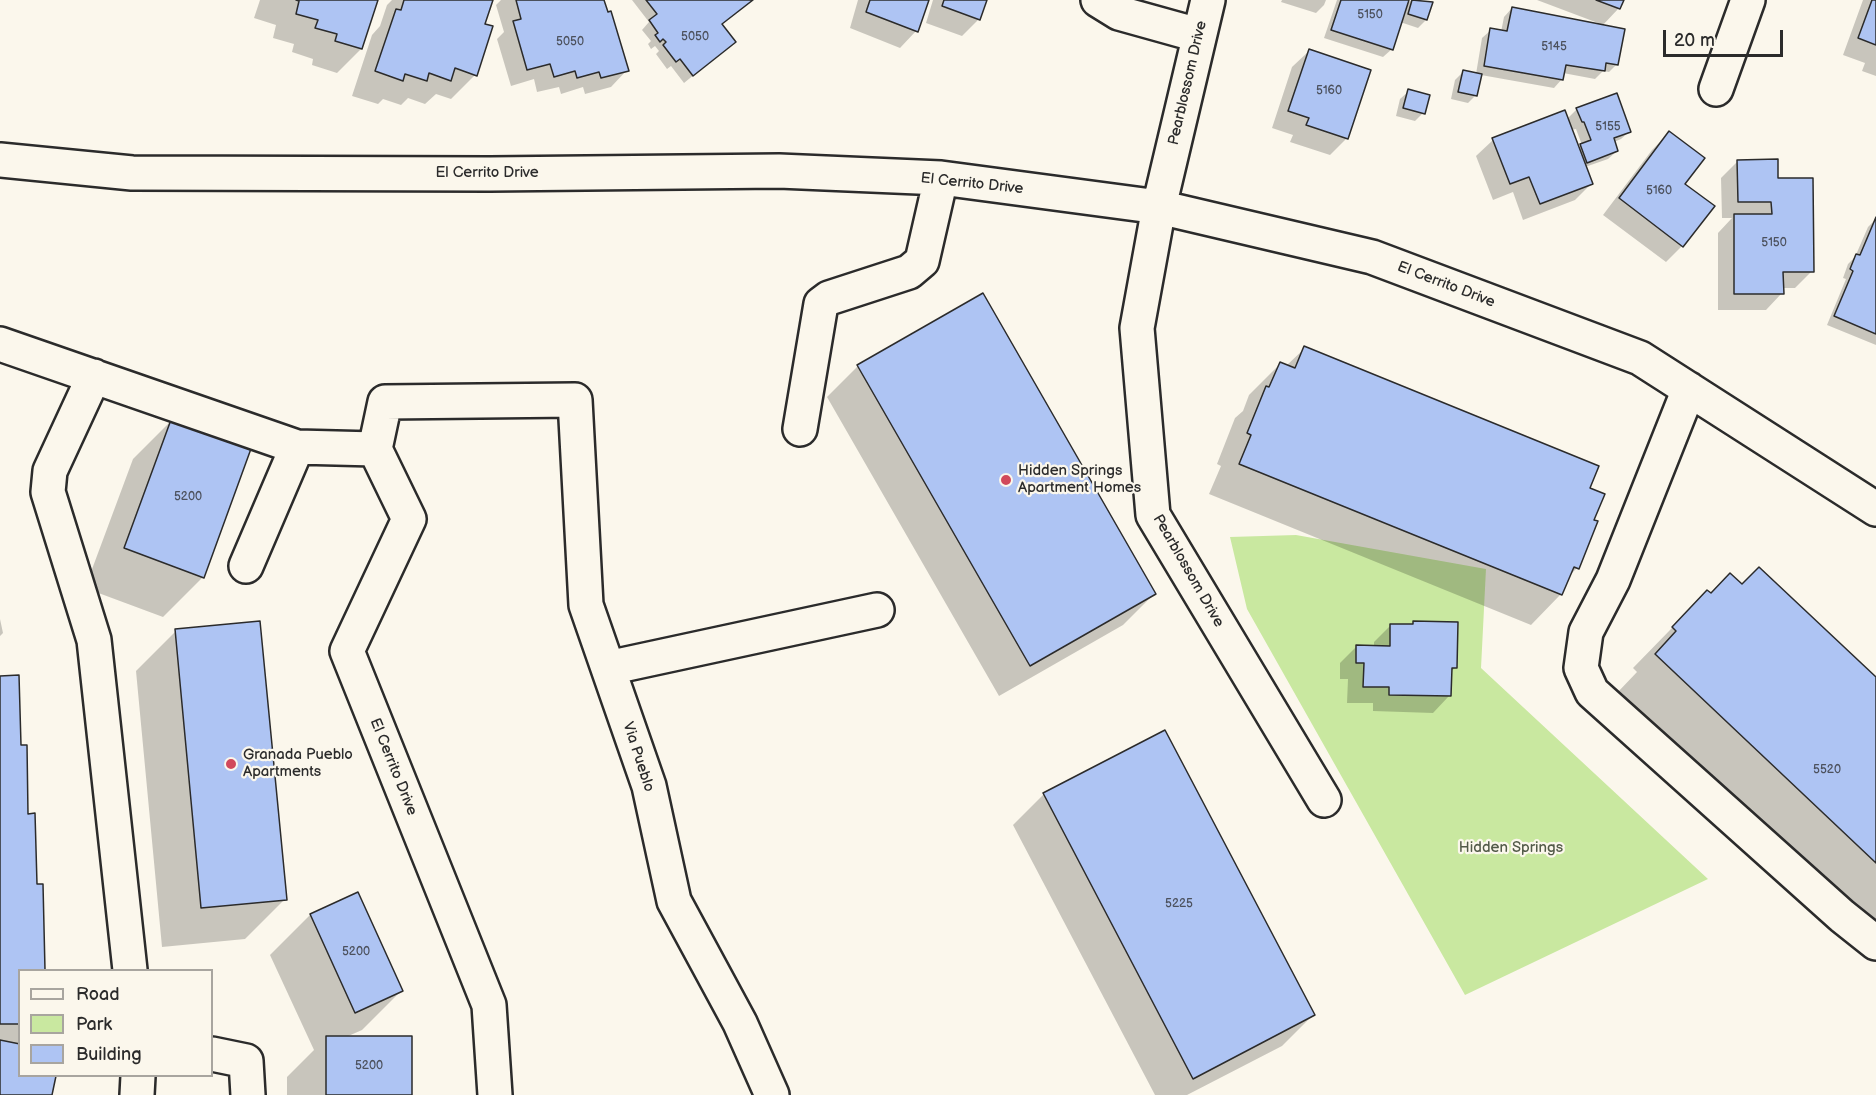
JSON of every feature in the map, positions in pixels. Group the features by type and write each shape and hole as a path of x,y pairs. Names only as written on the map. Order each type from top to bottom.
{"street":[{"path":"1098,0 1119,13 1198,35"},
{"name":"Pearblossom Drive","path":"1208,0 1198,35 1160,207 1137,328 1153,515 1324,800"},
{"path":"1716,89 1748,0"},
{"name":"El Cerrito Drive","path":"0,160 132,173 490,174 779,171 941,178 1160,207 1372,257 1640,358 1876,509"},
{"path":"800,429 821,304 829,298 909,272 922,261 941,178"},
{"path":"0,344 297,447 375,449"},
{"path":"94,376 50,471 48,492 94,640 130,969"},
{"path":"1689,389 1613,580 1586,632 1581,668 1592,692 1842,916 1876,943"},
{"name":"Via Pueblo","path":"375,449 385,402 575,400 586,605 650,786 674,901 740,1023 772,1095"},
{"path":"246,566 297,447"},
{"name":"El Cerrito Drive","path":"375,449 409,519 347,651 489,1005 495,1095"},
{"path":"608,668 877,610"},
{"path":"213,1054 246,1060 248,1095"},
{"path":"137,1095 138,1077"}],"green space":[{"name":"Hidden Springs","path":"1296,535 1486,569 1481,668 1708,879 1465,995 1247,609 1230,537"}],"building":[{"path":"296,0 378,0 362,49 335,41 337,34 315,28 318,20 296,14 299,1"},
{"path":"404,0 493,0 485,24 493,26 477,76 455,68 451,81 429,73 427,81 405,74 403,81 375,71 396,9 401,10"},
{"path":"516,0 604,0 608,12 611,11 629,71 601,78 599,72 577,78 575,71 554,77 550,64 527,70 513,21 521,19"},
{"path":"646,0 753,0 722,24 736,42 693,76 680,59 676,62 663,45 666,42 663,39 660,42 655,35 658,33 649,20 657,14"},
{"path":"870,0 929,0 918,32 866,12"},
{"path":"944,0 987,0 980,20 942,6"},
{"path":"1341,0 1409,0 1393,50 1331,30"},
{"path":"1412,0 1433,2 1427,20 1408,14"},
{"path":"1596,0 1624,0 1620,9"},
{"path":"1872,0 1876,0 1876,45 1858,38"},
{"path":"1512,7 1625,29 1618,65 1606,63 1605,71 1566,65 1563,80 1484,66 1490,28 1507,31"},
{"path":"1309,49 1371,70 1348,139 1306,125 1309,118 1288,111"},
{"path":"1463,70 1482,74 1477,96 1458,92"},
{"path":"1408,89 1430,95 1425,114 1403,108"},
{"path":"1617,93 1631,132 1614,138 1618,151 1587,163 1580,144 1591,140 1576,108"},
{"path":"1565,110 1593,184 1540,204 1529,177 1510,184 1492,138"},
{"path":"1669,131 1705,158 1685,184 1715,206 1683,247 1619,198"},
{"path":"1778,159 1778,178 1813,178 1814,272 1783,272 1784,294 1734,294 1734,214 1772,214 1771,202 1738,202 1737,160"},
{"path":"1876,217 1876,334 1834,316 1853,271 1850,269 1856,254 1860,255"},
{"name":"Hidden Springs Apartment Homes","path":"983,293 1156,594 1030,666 857,365"},
{"path":"1304,346 1599,466 1590,488 1605,494 1594,520 1598,521 1579,569 1574,567 1562,595 1239,464 1251,435 1247,433 1266,386 1269,387 1280,362 1295,368"},
{"path":"172,417 252,446 204,578 124,548"},
{"path":"1759,567 1876,677 1876,863 1655,654 1676,631 1672,627 1707,590 1711,593 1730,573 1742,584"},
{"name":"Granada Pueblo Apartments","path":"260,621 287,900 201,908 175,629"},
{"path":"1413,621 1458,622 1457,668 1452,668 1451,696 1389,695 1389,687 1363,687 1364,663 1356,663 1356,645 1390,646 1390,624 1413,624"},
{"path":"19,675 21,745 27,745 28,814 35,813 37,884 43,884 45,969 18,969 18,1024 0,1024 0,676"},
{"path":"1165,730 1315,1015 1193,1079 1043,793"},
{"path":"358,892 403,991 355,1013 310,914"},
{"path":"326,1036 412,1036 412,1095 326,1095"},
{"path":"0,1040 18,1044 18,1077 56,1077 52,1095 0,1095"}],"place":[{"name":"Hidden Springs Apartment Homes","path":"1006,480"},
{"name":"Granada Pueblo Apartments","path":"231,764"}]}
